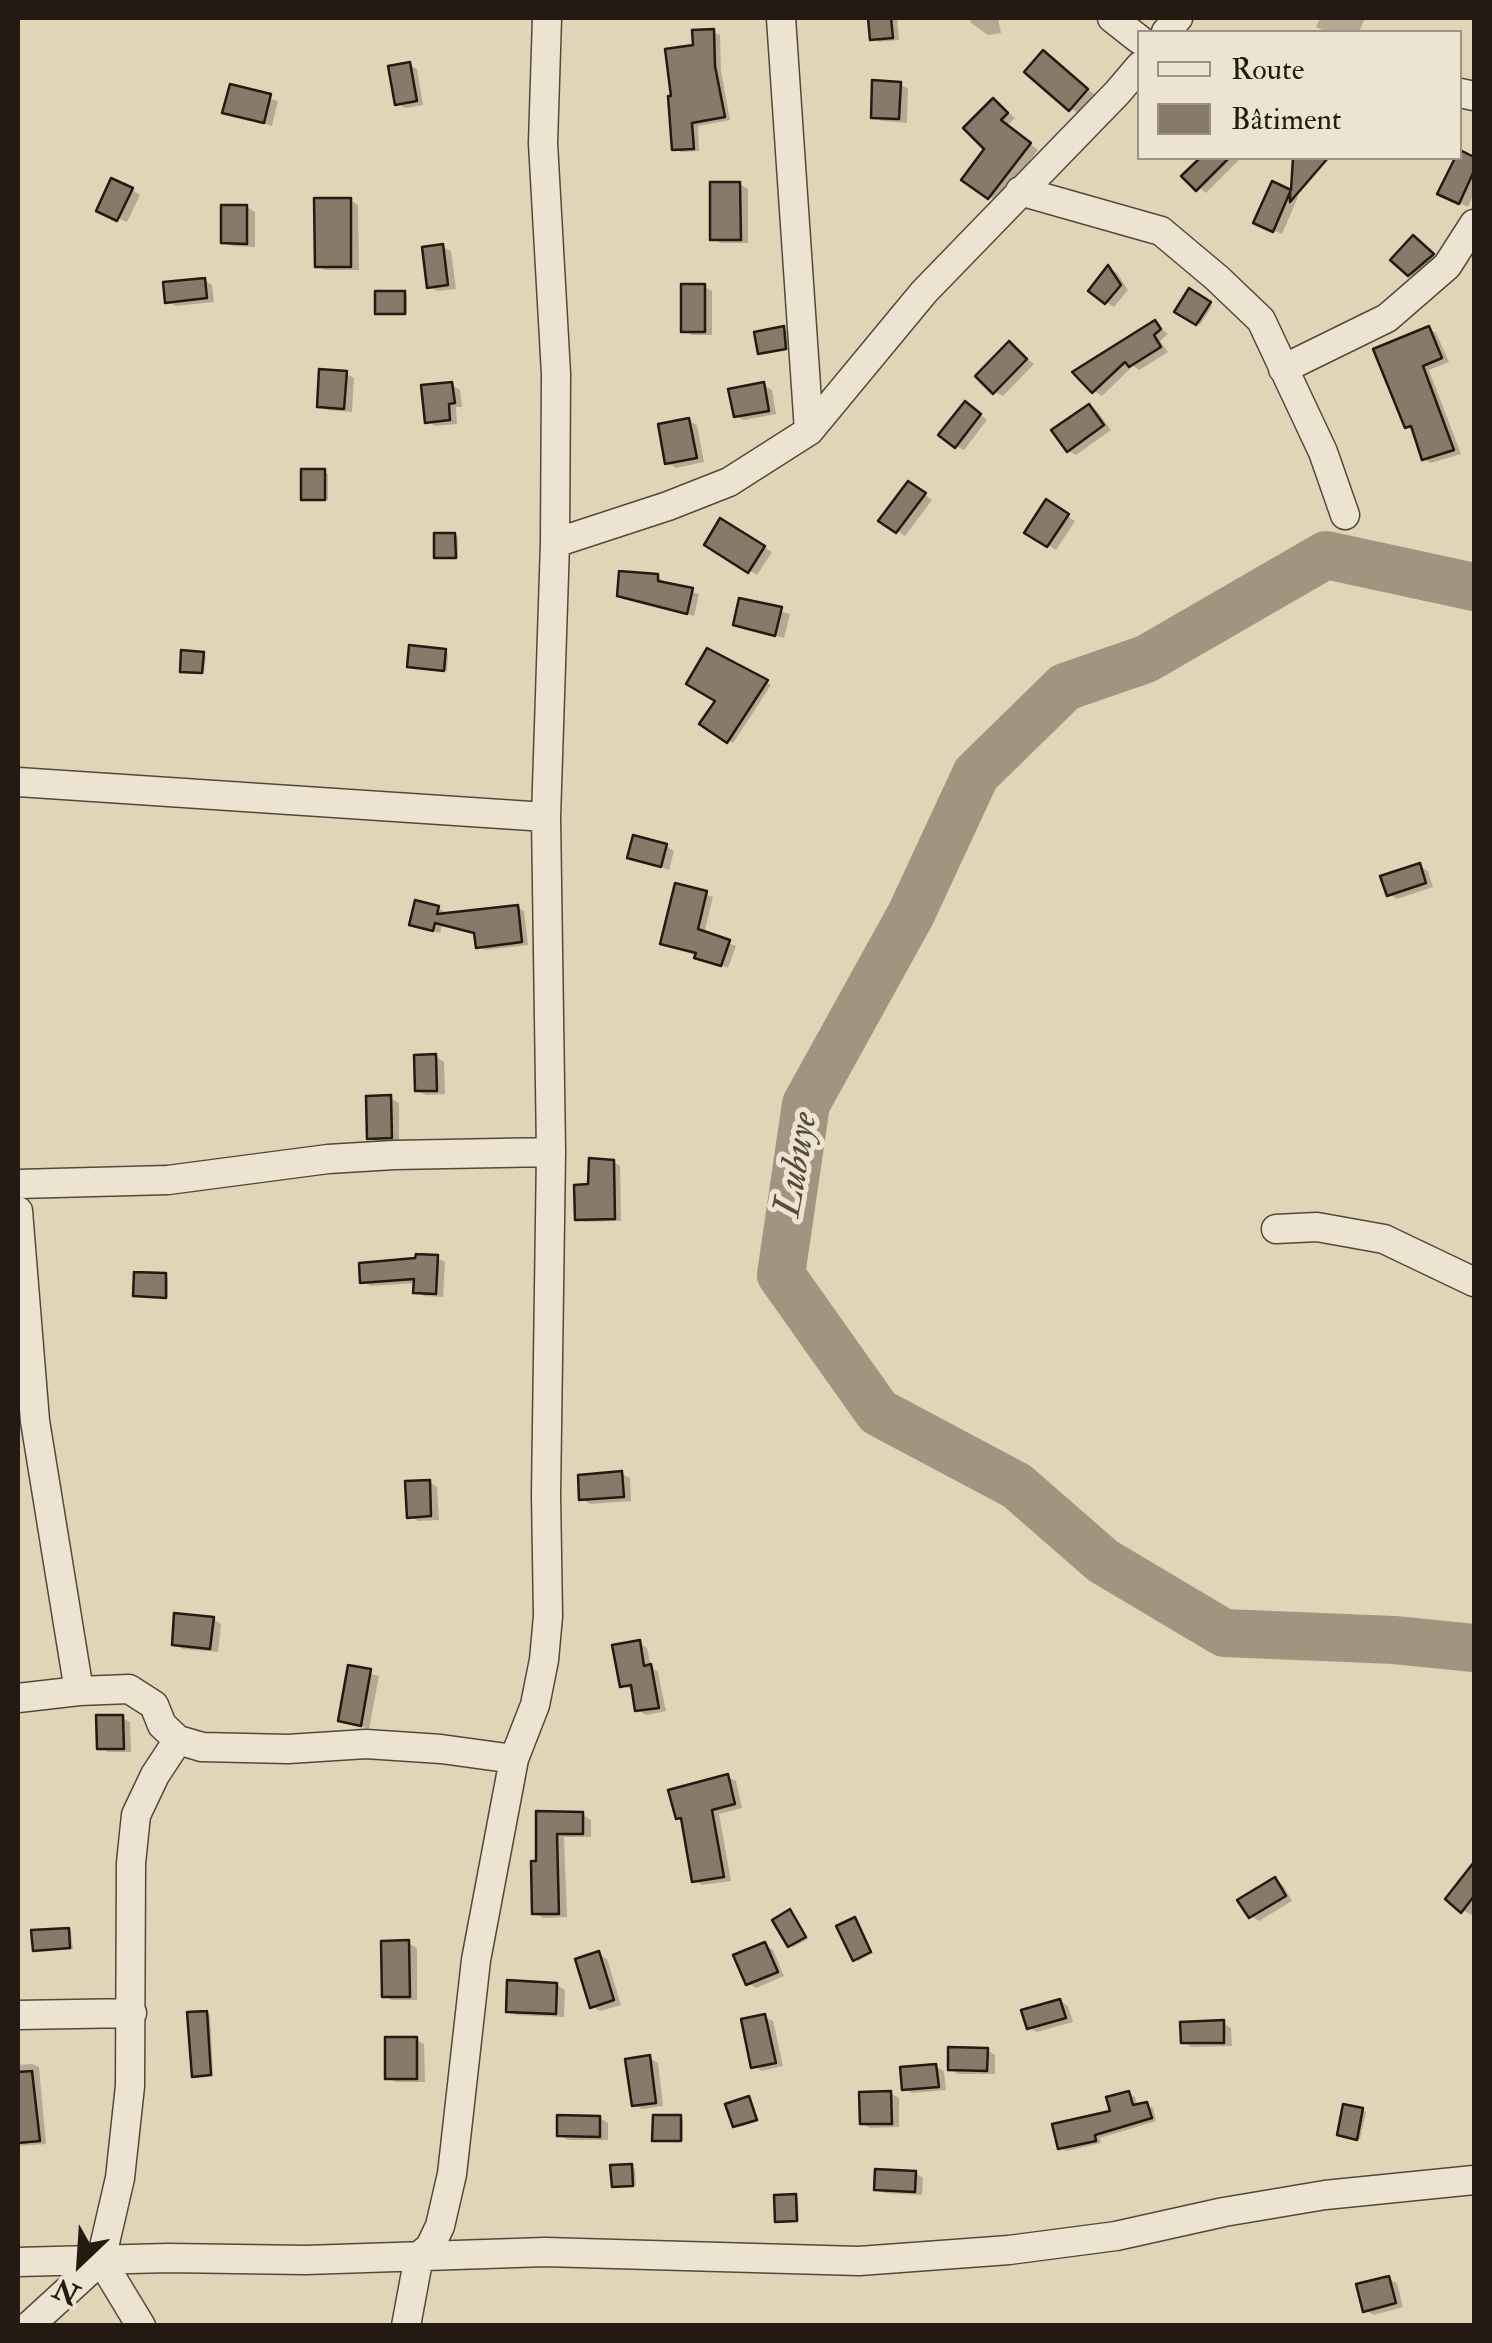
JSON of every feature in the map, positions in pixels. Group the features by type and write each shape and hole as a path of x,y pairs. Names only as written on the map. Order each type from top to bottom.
{"street":[{"path":"406,2326 419,2256 430,2247 440,2226 452,2174 476,1960 514,1758 534,1705 544,1660 548,1616 551,1152 546,817 556,374 544,144 547,18"},
{"path":"781,18 809,431"},
{"path":"1112,18 1137,38"},
{"path":"555,543 729,482 809,431 924,292 1137,70"},
{"path":"1020,191 1160,231 1218,278 1261,320 1323,452 1345,515"},
{"path":"1283,370 1386,318 1447,266 1474,224"},
{"path":"18,782 546,817"},
{"path":"18,1184 168,1180 394,1156 551,1152"},
{"path":"18,1211 36,1421 79,1691"},
{"path":"1276,1228 1317,1227 1384,1239 1474,1282"},
{"path":"18,1698 129,1690 154,1705 162,1725 178,1740 202,1748 385,1745 514,1758"},
{"path":"29,2326 101,2260 120,2178 130,2086 131,1863 136,1815 154,1775 178,1740"},
{"path":"18,2015 132,2012"},
{"path":"18,2262 545,2252 859,2261 990,2252 1116,2236 1324,2195 1474,2180"},
{"path":"101,2260 140,2326"}],"building":[{"path":"868,18 891,18 893,38 870,40"},
{"path":"714,29 715,66 725,117 692,123 694,149 672,150 665,49 693,45 692,30"},
{"path":"1043,50 1088,89 1069,111 1024,72"},
{"path":"410,62 417,101 395,105 388,66"},
{"path":"872,80 901,82 899,119 871,118"},
{"path":"230,84 271,94 264,123 222,113"},
{"path":"993,98 1008,113 1001,120 1031,143 988,199 961,180 984,149 963,128"},
{"path":"1462,151 1474,157 1474,171 1459,204 1437,194 1454,160 1462,160"},
{"path":"1198,160 1227,160 1196,191 1181,176"},
{"path":"1293,160 1326,160 1290,202 1290,192 1273,232 1253,223 1272,181 1291,190"},
{"path":"111,178 133,188 117,221 96,211"},
{"path":"710,182 740,182 741,240 710,240"},
{"path":"314,198 351,198 351,267 315,267"},
{"path":"221,205 247,205 247,244 221,243"},
{"path":"1413,235 1434,254 1408,276 1390,260"},
{"path":"443,244 448,285 427,288 422,247"},
{"path":"1108,265 1121,285 1105,304 1088,291"},
{"path":"205,278 207,298 165,303 163,282"},
{"path":"681,284 705,284 705,332 681,332"},
{"path":"1189,288 1211,302 1196,325 1174,312"},
{"path":"375,291 405,291 405,314 375,314"},
{"path":"1155,320 1161,329 1154,335 1161,347 1129,367 1125,362 1092,393 1072,372"},
{"path":"784,326 786,349 758,354 754,332"},
{"path":"1429,326 1442,358 1423,366 1454,450 1422,460 1411,426 1405,428 1373,349"},
{"path":"1009,341 1027,359 993,394 975,376"},
{"path":"319,369 347,371 344,409 317,407"},
{"path":"452,382 455,403 449,404 450,420 425,423 421,385"},
{"path":"764,382 769,411 734,417 728,389"},
{"path":"965,401 981,414 955,448 938,435"},
{"path":"1089,404 1104,425 1067,452 1051,430"},
{"path":"689,418 697,458 665,464 658,424"},
{"path":"301,469 325,469 325,500 301,500"},
{"path":"908,481 926,493 896,533 878,521"},
{"path":"1046,499 1069,514 1047,547 1024,533"},
{"path":"720,518 765,546 748,573 704,545"},
{"path":"434,533 455,533 456,558 434,558"},
{"path":"619,571 658,574 658,581 693,588 687,614 617,596"},
{"path":"739,598 782,607 775,636 733,625"},
{"path":"409,645 446,649 444,671 407,667"},
{"path":"707,648 768,680 727,743 699,724 715,701 686,684"},
{"path":"181,650 204,652 202,673 180,672"},
{"path":"633,835 667,844 661,867 627,858"},
{"path":"1420,863 1426,883 1387,896 1380,876"},
{"path":"675,883 707,891 698,929 730,940 721,966 694,958 696,953 660,944"},
{"path":"415,900 439,906 437,914 518,905 522,942 476,948 474,933 435,923 433,931 409,925"},
{"path":"436,1054 437,1091 415,1091 414,1055"},
{"path":"391,1095 392,1138 367,1139 366,1096"},
{"path":"589,1158 614,1160 615,1219 575,1220 574,1185 588,1184"},
{"path":"416,1254 438,1255 436,1294 413,1293 414,1279 360,1283 359,1263 415,1258"},
{"path":"134,1272 166,1273 166,1298 133,1296"},
{"path":"622,1471 624,1497 579,1500 578,1475"},
{"path":"430,1480 431,1516 407,1518 405,1481"},
{"path":"174,1613 214,1617 210,1649 172,1645"},
{"path":"640,1640 644,1666 651,1664 659,1708 635,1711 631,1685 620,1687 612,1645"},
{"path":"348,1665 371,1669 361,1726 338,1721"},
{"path":"96,1715 123,1715 124,1749 97,1749"},
{"path":"728,1774 735,1804 712,1810 724,1877 692,1882 681,1818 676,1819 668,1790"},
{"path":"536,1811 583,1812 583,1834 557,1834 559,1914 532,1914 531,1861 536,1861"},
{"path":"1474,1862 1474,1896 1461,1913 1445,1899"},
{"path":"1275,1877 1286,1896 1249,1918 1237,1900"},
{"path":"790,1909 806,1937 788,1947 772,1920"},
{"path":"855,1917 871,1952 853,1961 836,1926"},
{"path":"69,1928 70,1948 33,1951 31,1930"},
{"path":"409,1940 410,1997 382,1997 381,1941"},
{"path":"765,1942 778,1972 746,1985 733,1955"},
{"path":"599,1951 614,2000 590,2008 575,1959"},
{"path":"507,1980 557,1983 556,2014 506,2012"},
{"path":"1060,1999 1066,2018 1027,2029 1021,2010"},
{"path":"207,2011 211,2075 192,2077 187,2012"},
{"path":"765,2014 776,2063 751,2068 741,2019"},
{"path":"1224,2020 1224,2043 1181,2043 1180,2022"},
{"path":"385,2037 417,2037 417,2079 385,2079"},
{"path":"948,2047 988,2048 987,2071 948,2070"},
{"path":"650,2055 656,2103 632,2106 625,2059"},
{"path":"936,2064 939,2087 902,2090 900,2067"},
{"path":"32,2071 40,2141 18,2143 18,2072"},
{"path":"891,2091 892,2124 860,2124 859,2092"},
{"path":"1129,2091 1133,2105 1147,2102 1152,2118 1095,2135 1096,2141 1058,2149 1052,2124 1110,2111 1106,2097"},
{"path":"749,2096 757,2120 733,2127 725,2104"},
{"path":"1343,2104 1363,2108 1357,2140 1337,2135"},
{"path":"557,2115 600,2116 600,2137 557,2136"},
{"path":"653,2115 681,2115 681,2141 652,2141"},
{"path":"632,2164 633,2186 612,2187 610,2165"},
{"path":"875,2169 916,2171 915,2192 874,2190"},
{"path":"796,2194 797,2221 775,2222 774,2195"},
{"path":"1389,2276 1396,2303 1363,2312 1356,2284"}],"waterway":[{"name":"Lubuye","path":"1474,587 1326,555 1146,659 1065,687 976,774 911,914 806,1104 781,1275 878,1412 1017,1486 1103,1561 1224,1633 1394,1640 1474,1648"}]}
